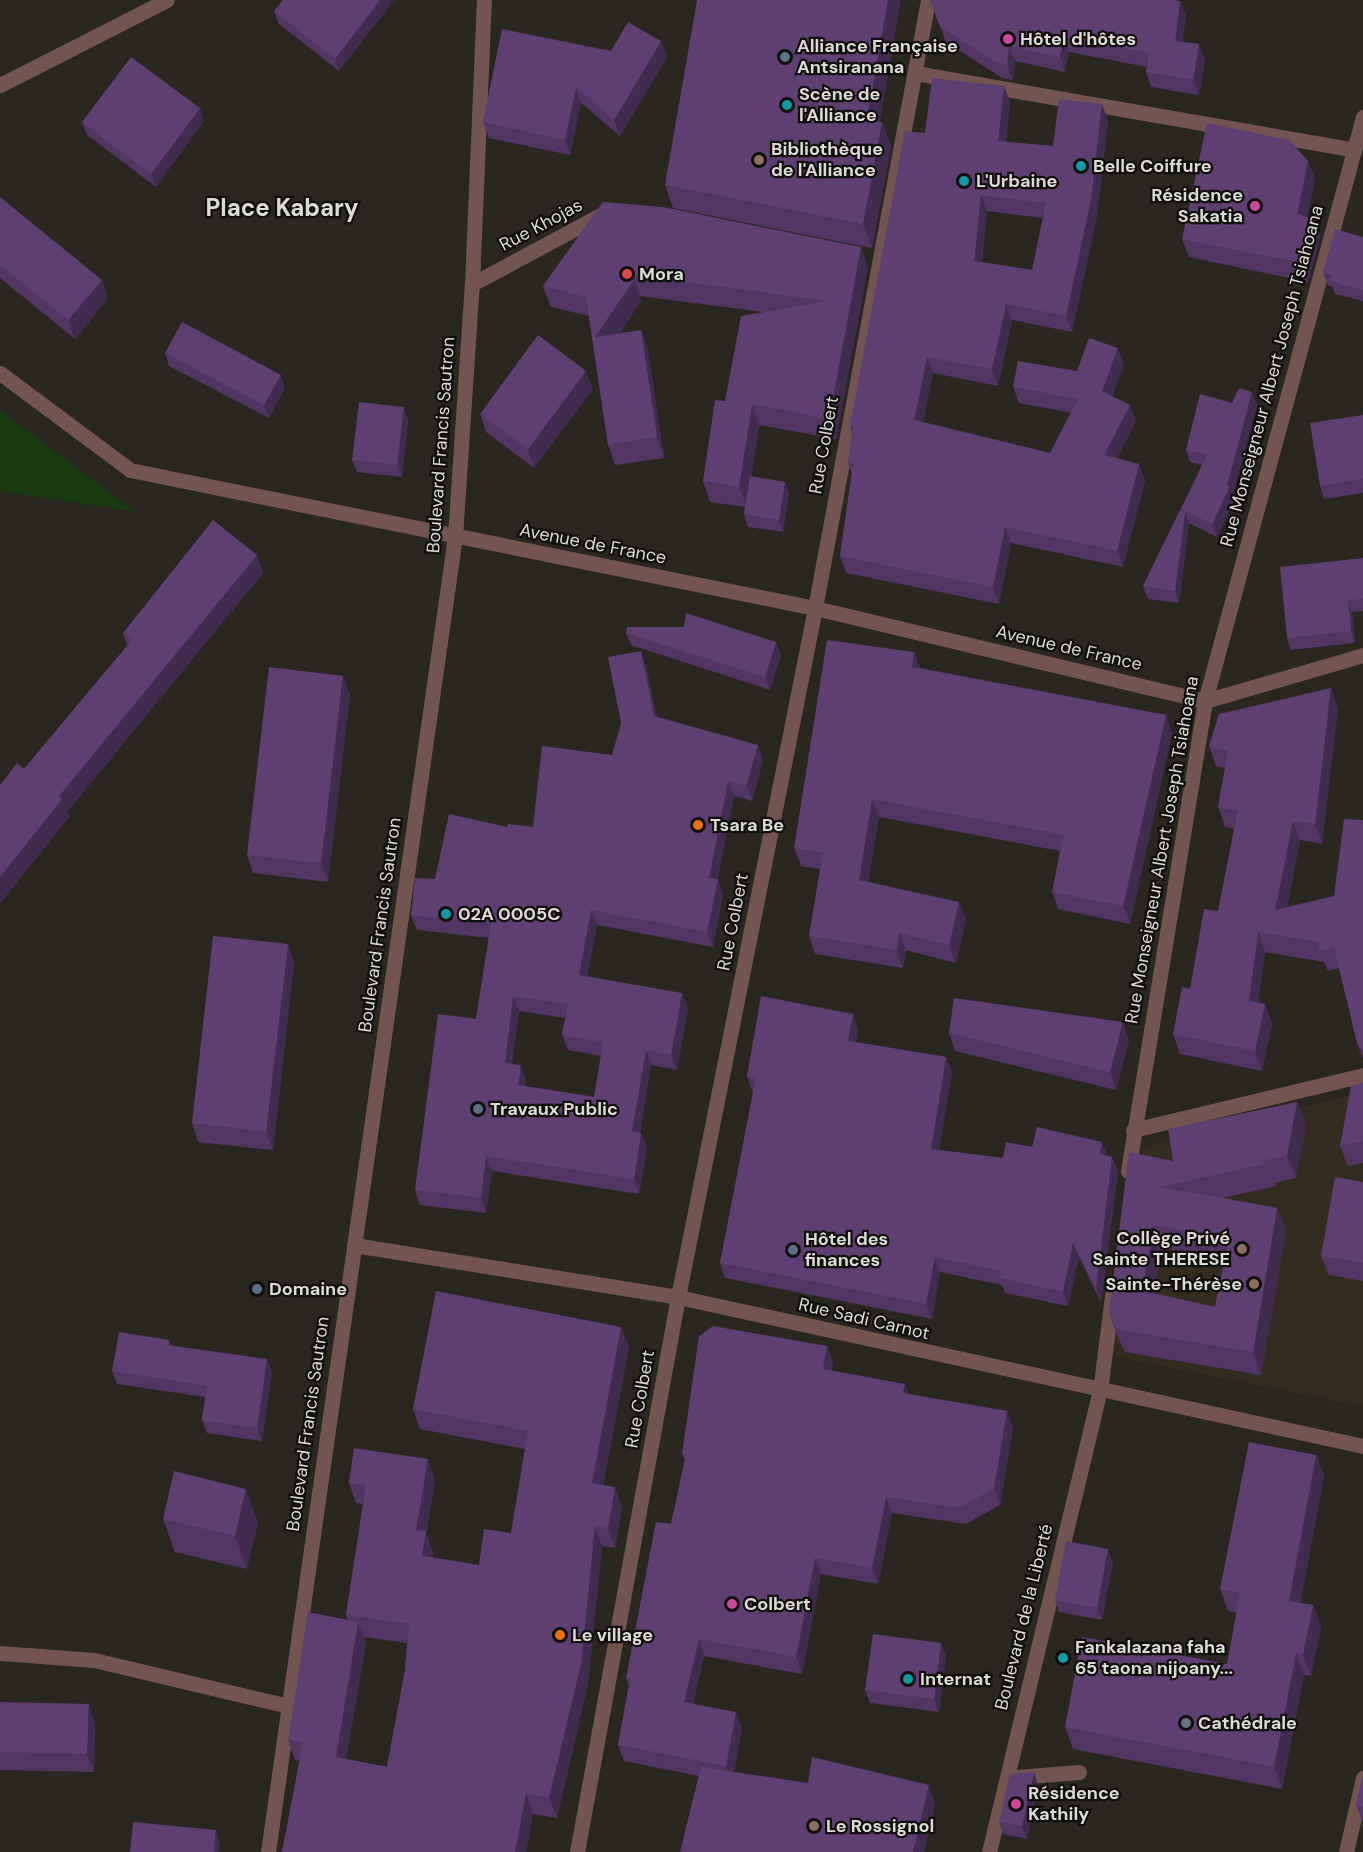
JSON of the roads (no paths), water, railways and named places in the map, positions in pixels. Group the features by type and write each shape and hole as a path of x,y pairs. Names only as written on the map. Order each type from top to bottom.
{"street":[{"path":"0,85 167,0"},
{"name":"Boulevard Francis Sautron","path":"268,1852 455,537 472,284 484,0"},
{"name":"Rue Colbert","path":"577,1852 678,1297 815,608 872,258 915,73 928,0"},
{"path":"915,73 1352,149"},
{"name":"Rue Monseigneur Albert Joseph Tsiahoana","path":"1126,1190 1133,1130 1205,701 1352,149 1363,117"},
{"name":"Rue Khojas","path":"472,284 616,207 627,209"},
{"name":"Avenue de France","path":"0,373 130,470 815,608 1205,701"},
{"path":"1205,701 1363,655"},
{"path":"1133,1130 1363,1075"},
{"name":"Rue Sadi Carnot","path":"354,1245 678,1297 1100,1391 1363,1446"},
{"path":"1100,1391 1113,1284"},
{"name":"Boulevard de la Liberté","path":"989,1852 1100,1391"},
{"path":"0,1653 94,1660 288,1706"},
{"path":"1005,1778 1079,1772"},
{"path":"1346,1852 1363,1779"}],"place":[{"name":"Hôtel d'hôtes","path":"1008,39"},
{"name":"Alliance Française Antsiranana","path":"785,57"},
{"name":"Scène de l'Alliance","path":"787,105"},
{"name":"Bibliothèque de l'Alliance","path":"759,160"},
{"name":"Belle Coiffure","path":"1081,166"},
{"name":"L'Urbaine","path":"964,181"},
{"name":"Résidence Sakatia","path":"1255,206"},
{"name":"Mora","path":"627,274"},
{"name":"Tsara Be","path":"698,825"},
{"name":"02A 0005C","path":"446,914"},
{"name":"Travaux Public","path":"478,1109"},
{"name":"Collège Privé Sainte THERESE","path":"1242,1249"},
{"name":"Hôtel des finances","path":"793,1250"},
{"name":"Sainte-Thérèse","path":"1254,1284"},
{"name":"Domaine","path":"257,1289"},
{"name":"Colbert","path":"732,1604"},
{"name":"Le village","path":"560,1635"},
{"name":"Fankalazana faha 65 taona nijoany...","path":"1063,1658"},
{"name":"Internat","path":"908,1679"},
{"name":"Cathédrale","path":"1186,1723"},
{"name":"Résidence Kathily","path":"1016,1804"},
{"name":"Le Rossignol","path":"814,1826"}],"district":[{"name":"Place Kabary","path":"282,208"}]}
